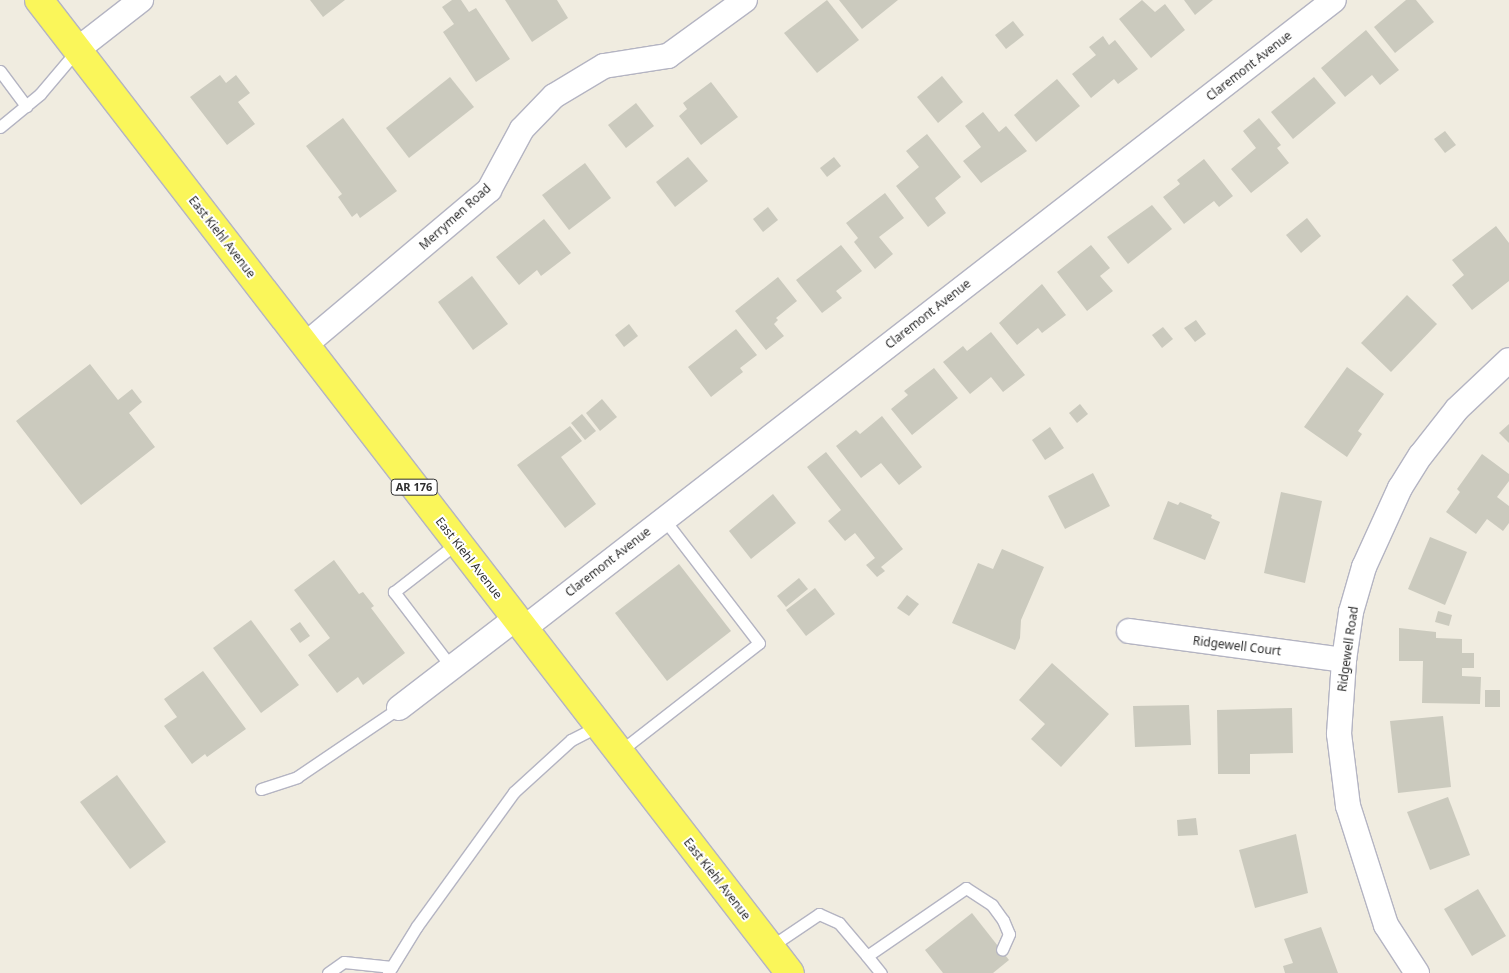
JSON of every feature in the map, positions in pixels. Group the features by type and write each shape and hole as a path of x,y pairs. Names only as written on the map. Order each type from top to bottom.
{"main road":[{"name":"East Kiehl Avenue","path":"39,0 790,973"}],"street":[{"path":"78,50 141,0"},
{"name":"Merrymen Road","path":"305,345 489,190 522,129 554,96 604,66 668,56 745,0"},
{"name":"Claremont Avenue","path":"399,708 452,668 519,624 664,519 1334,0"},
{"name":"Ridgewell Road","path":"1417,973 1386,925 1348,806 1339,734 1344,660 1351,612 1364,567 1400,488 1421,455 1457,409 1509,360"},
{"name":"Ridgewell Court","path":"1129,631 1344,660"}],"lane":[{"path":"0,127 40,94 78,50"},
{"path":"0,72 26,106"},
{"path":"619,752 758,643 664,519"},
{"path":"452,668 394,592 457,543"},
{"path":"261,789 296,777 399,708"},
{"path":"328,973 344,962 390,970 417,926 514,792 571,740 599,726"},
{"path":"867,956 966,888 992,905 1003,920 1009,934 1002,950"},
{"path":"770,947 819,914 839,923 881,973"}],"building":[{"path":"310,0 345,0 323,17"},
{"path":"452,0 461,0 469,12 476,8 510,59 476,82 443,32 454,24 442,7"},
{"path":"505,0 557,0 568,18 532,42"},
{"path":"827,0 859,40 817,73 784,33"},
{"path":"839,0 898,0 862,29"},
{"path":"1142,0 1155,12 1165,4 1185,30 1151,58 1119,19"},
{"path":"1184,0 1213,0 1195,15"},
{"path":"1406,0 1416,0 1434,22 1395,53 1374,27"},
{"path":"1013,21 1024,35 1006,49 995,35"},
{"path":"1366,30 1399,70 1380,85 1372,75 1345,97 1321,68"},
{"path":"1103,36 1109,45 1115,40 1138,69 1118,84 1114,79 1091,98 1072,74 1096,55 1089,47"},
{"path":"220,75 226,83 236,75 250,93 238,102 255,124 227,145 190,97"},
{"path":"942,76 963,102 938,123 917,97"},
{"path":"450,77 474,107 409,158 386,128"},
{"path":"1314,77 1336,103 1293,139 1271,112"},
{"path":"1057,79 1080,106 1036,142 1014,115"},
{"path":"711,82 738,117 701,145 679,116 687,109 683,103"},
{"path":"636,103 654,126 626,148 608,125"},
{"path":"983,112 999,132 1006,126 1027,151 981,183 963,161 981,147 965,126"},
{"path":"343,118 397,191 360,218 357,213 352,217 338,197 342,194 306,146"},
{"path":"1259,118 1281,145 1277,148 1289,163 1251,193 1231,169 1256,148 1243,131"},
{"path":"1445,131 1456,145 1445,153 1434,139"},
{"path":"927,134 961,177 935,198 946,213 928,227 896,186 919,167 906,151"},
{"path":"688,157 708,181 675,207 656,182"},
{"path":"834,157 841,166 827,177 820,168"},
{"path":"1204,159 1233,196 1219,207 1214,201 1184,224 1163,197 1180,184 1177,180"},
{"path":"585,163 611,198 569,230 542,195"},
{"path":"885,193 904,218 879,237 893,254 875,269 854,242 858,238 846,223"},
{"path":"1152,205 1172,229 1128,264 1107,237"},
{"path":"768,207 778,220 763,232 753,219"},
{"path":"1307,218 1321,236 1301,253 1286,235"},
{"path":"544,219 571,253 541,276 537,270 519,285 496,257"},
{"path":"1496,226 1509,243 1509,281 1472,310 1452,285 1464,275 1452,260"},
{"path":"841,245 862,271 836,291 842,298 822,313 796,280"},
{"path":"1091,245 1110,268 1100,276 1113,291 1087,311 1057,272"},
{"path":"472,276 508,324 473,350 438,302"},
{"path":"778,277 797,301 776,318 778,320 774,324 784,336 766,350 735,311"},
{"path":"1042,284 1066,315 1042,333 1038,328 1017,345 999,323"},
{"path":"1407,295 1437,324 1391,372 1361,343"},
{"path":"1196,320 1206,334 1195,342 1184,328"},
{"path":"629,324 638,336 624,347 615,335"},
{"path":"1163,327 1173,339 1162,348 1152,335"},
{"path":"736,329 757,355 740,368 743,372 711,397 688,367"},
{"path":"991,332 1025,375 1003,392 991,377 970,394 943,362 963,346 967,351"},
{"path":"90,364 118,400 132,389 142,402 129,413 155,447 81,505 16,421"},
{"path":"1347,367 1384,394 1358,431 1362,434 1347,457 1304,427"},
{"path":"934,368 958,398 912,435 891,409 908,395 904,391"},
{"path":"602,399 617,417 600,431 586,413"},
{"path":"1080,404 1088,414 1077,423 1069,413"},
{"path":"582,414 596,431 585,440 571,423"},
{"path":"882,416 922,467 899,485 881,463 861,478 836,446 856,430 860,434"},
{"path":"1509,424 1509,443 1499,433"},
{"path":"570,426 582,441 561,457 596,504 565,528 517,465"},
{"path":"1050,427 1064,448 1045,460 1032,440"},
{"path":"826,452 903,549 881,567 885,571 877,577 866,565 875,558 855,533 845,541 828,521 841,510 807,467"},
{"path":"1482,454 1509,474 1509,481 1497,497 1509,506 1509,523 1503,531 1487,519 1476,534 1446,512 1460,492 1457,489"},
{"path":"1093,473 1110,506 1065,529 1048,496"},
{"path":"1281,492 1322,501 1305,583 1264,573"},
{"path":"773,494 796,523 751,559 729,531"},
{"path":"1168,501 1178,505 1180,502 1212,515 1211,518 1220,522 1205,560 1153,539"},
{"path":"1430,537 1467,552 1445,605 1408,589"},
{"path":"1002,549 1044,567 1021,620 1020,638 1015,650 952,623 978,563 993,569"},
{"path":"334,560 359,594 363,592 374,606 371,608 405,653 363,685 358,677 337,693 308,655 330,638 294,590"},
{"path":"679,564 731,631 667,681 615,613"},
{"path":"799,578 808,589 786,607 777,596"},
{"path":"815,588 835,614 806,636 786,610"},
{"path":"907,595 919,604 909,616 897,608"},
{"path":"1438,611 1452,615 1449,626 1435,622"},
{"path":"251,620 299,685 261,713 213,648"},
{"path":"300,622 310,636 300,643 290,629"},
{"path":"1399,628 1436,632 1436,638 1462,639 1462,653 1474,653 1474,668 1462,668 1462,676 1481,677 1480,704 1422,703 1423,661 1399,661"},
{"path":"1052,663 1109,714 1061,767 1031,739 1045,724 1019,700"},
{"path":"203,671 246,729 207,757 205,754 192,764 164,726 177,717 164,699"},
{"path":"1485,690 1500,690 1500,707 1485,707"},
{"path":"1189,705 1191,745 1135,747 1133,706"},
{"path":"1292,708 1293,753 1250,754 1250,774 1218,774 1217,710"},
{"path":"1443,716 1451,787 1398,793 1390,721"},
{"path":"117,775 166,842 130,869 80,802"},
{"path":"1448,797 1470,855 1430,870 1407,812"},
{"path":"1196,818 1198,835 1178,836 1177,820"},
{"path":"1296,834 1308,893 1255,908 1239,850"},
{"path":"1478,889 1506,936 1472,956 1444,909"},
{"path":"972,913 1009,960 993,973 943,973 925,950"},
{"path":"1321,927 1338,973 1285,973 1283,966 1293,963 1284,939"}]}
